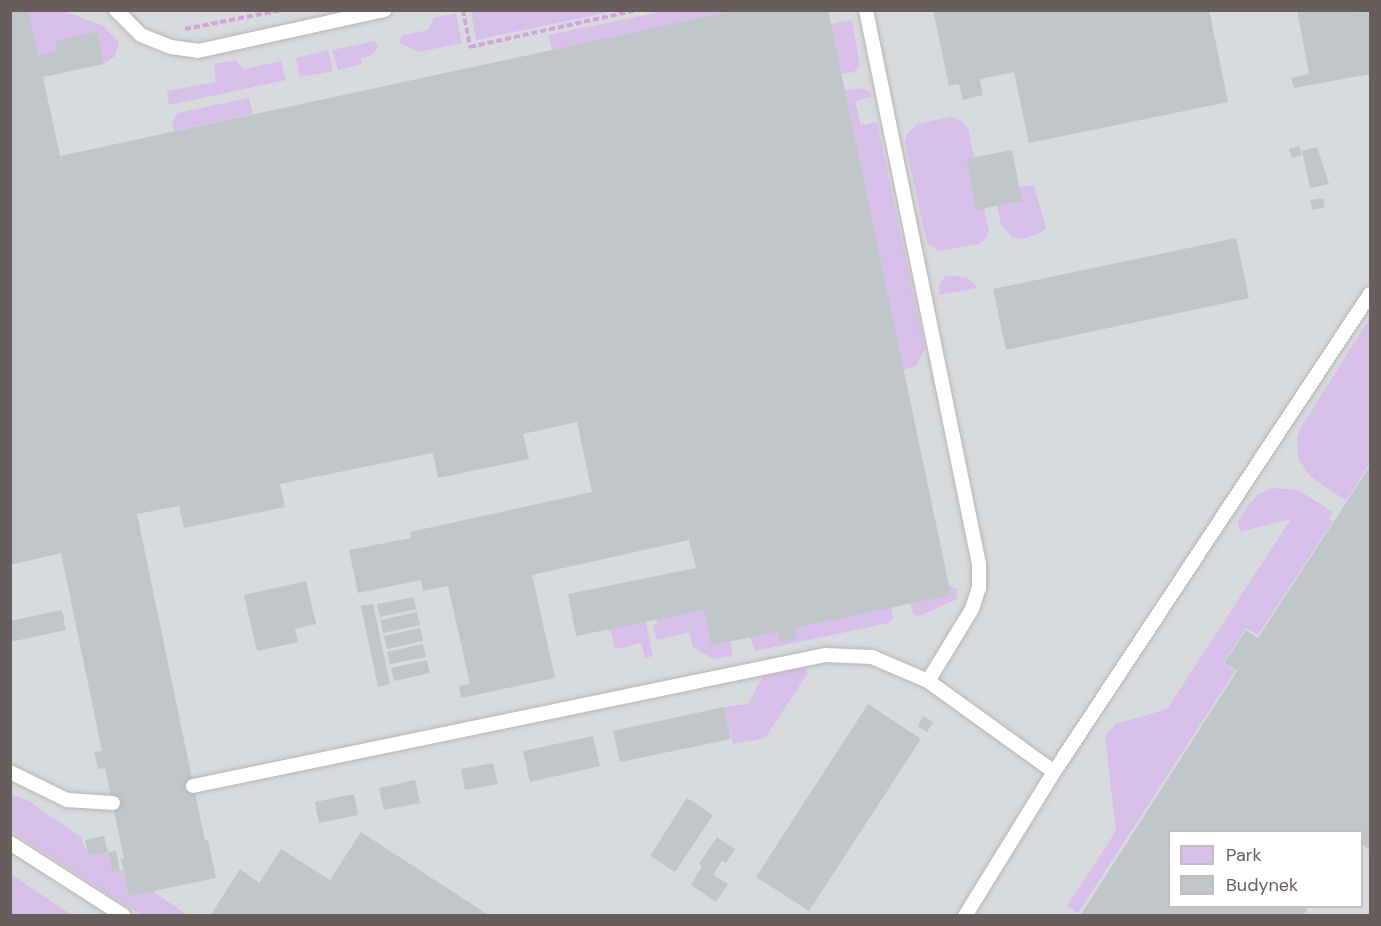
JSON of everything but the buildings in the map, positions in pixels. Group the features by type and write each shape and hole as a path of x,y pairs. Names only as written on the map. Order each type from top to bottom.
{"lane":[{"path":"116,10 141,35 171,46 198,51 385,10"},
{"path":"866,10 979,564 979,588 972,609 928,681"},
{"path":"965,915 1054,772 1371,294"},
{"path":"194,786 825,655 872,657 928,681 1054,772"},
{"path":"10,772 67,800 113,802"},
{"path":"10,843 124,915"}],"path":[{"path":"177,29 190,29 282,10"},
{"path":"463,10 470,47 637,10"}],"shaded area":[{"path":"10,11 1370,11 1370,915 11,915"}],"green space":[{"path":"471,10 614,11 476,40"},
{"path":"28,11 64,11 103,26 119,42 115,56 104,64 97,33 57,51 38,55"},
{"path":"665,11 737,11 552,50 548,35"},
{"path":"456,13 462,43 419,52 400,43 401,36 428,30 434,18"},
{"path":"852,20 860,65 854,72 841,74 831,24"},
{"path":"375,41 377,49 370,56 360,58 362,64 338,70 332,50"},
{"path":"328,50 333,71 300,77 296,58"},
{"path":"235,60 244,69 281,61 286,80 169,105 167,91 216,82 214,64"},
{"path":"862,88 869,91 872,97 855,101 861,125 877,122 925,349 916,366 903,370 845,91"},
{"path":"249,98 253,114 174,131 172,125 177,113"},
{"path":"952,117 961,121 968,129 974,157 966,160 976,209 984,208 989,231 987,237 979,244 939,251 928,244 925,235 905,142 907,134 917,124"},
{"path":"1034,186 1046,228 1041,233 1022,239 1013,238 1001,225 997,206 1019,188"},
{"path":"946,275 968,278 978,288 939,295 939,284"},
{"path":"1370,318 1370,463 1346,501 1310,476 1298,458 1297,438 1301,427"},
{"path":"1271,488 1298,490 1333,512 1329,519 1333,521 1258,635 1246,628 1223,663 1235,671 1078,913 1067,906 1116,831 1105,736 1116,724 1167,709 1291,519 1240,532 1238,522 1247,507 1257,495"},
{"path":"949,586 957,589 957,599 924,614 918,616 913,614 910,603 951,595"},
{"path":"891,607 893,618 889,623 755,651 750,637 778,632 781,642 797,638 795,628"},
{"path":"704,610 711,645 731,641 732,656 713,659 693,647 689,632 657,640 653,625 657,624 656,619"},
{"path":"646,621 653,656 645,658 641,643 615,649 611,632 607,629"},
{"path":"804,668 808,673 765,738 733,744 724,707 748,704 763,676"},
{"path":"10,794 27,800 81,837 88,856 108,852 112,872 123,870 129,896 153,891 187,915 141,915 11,831"},
{"path":"11,874 49,900 72,915 11,915"}]}
